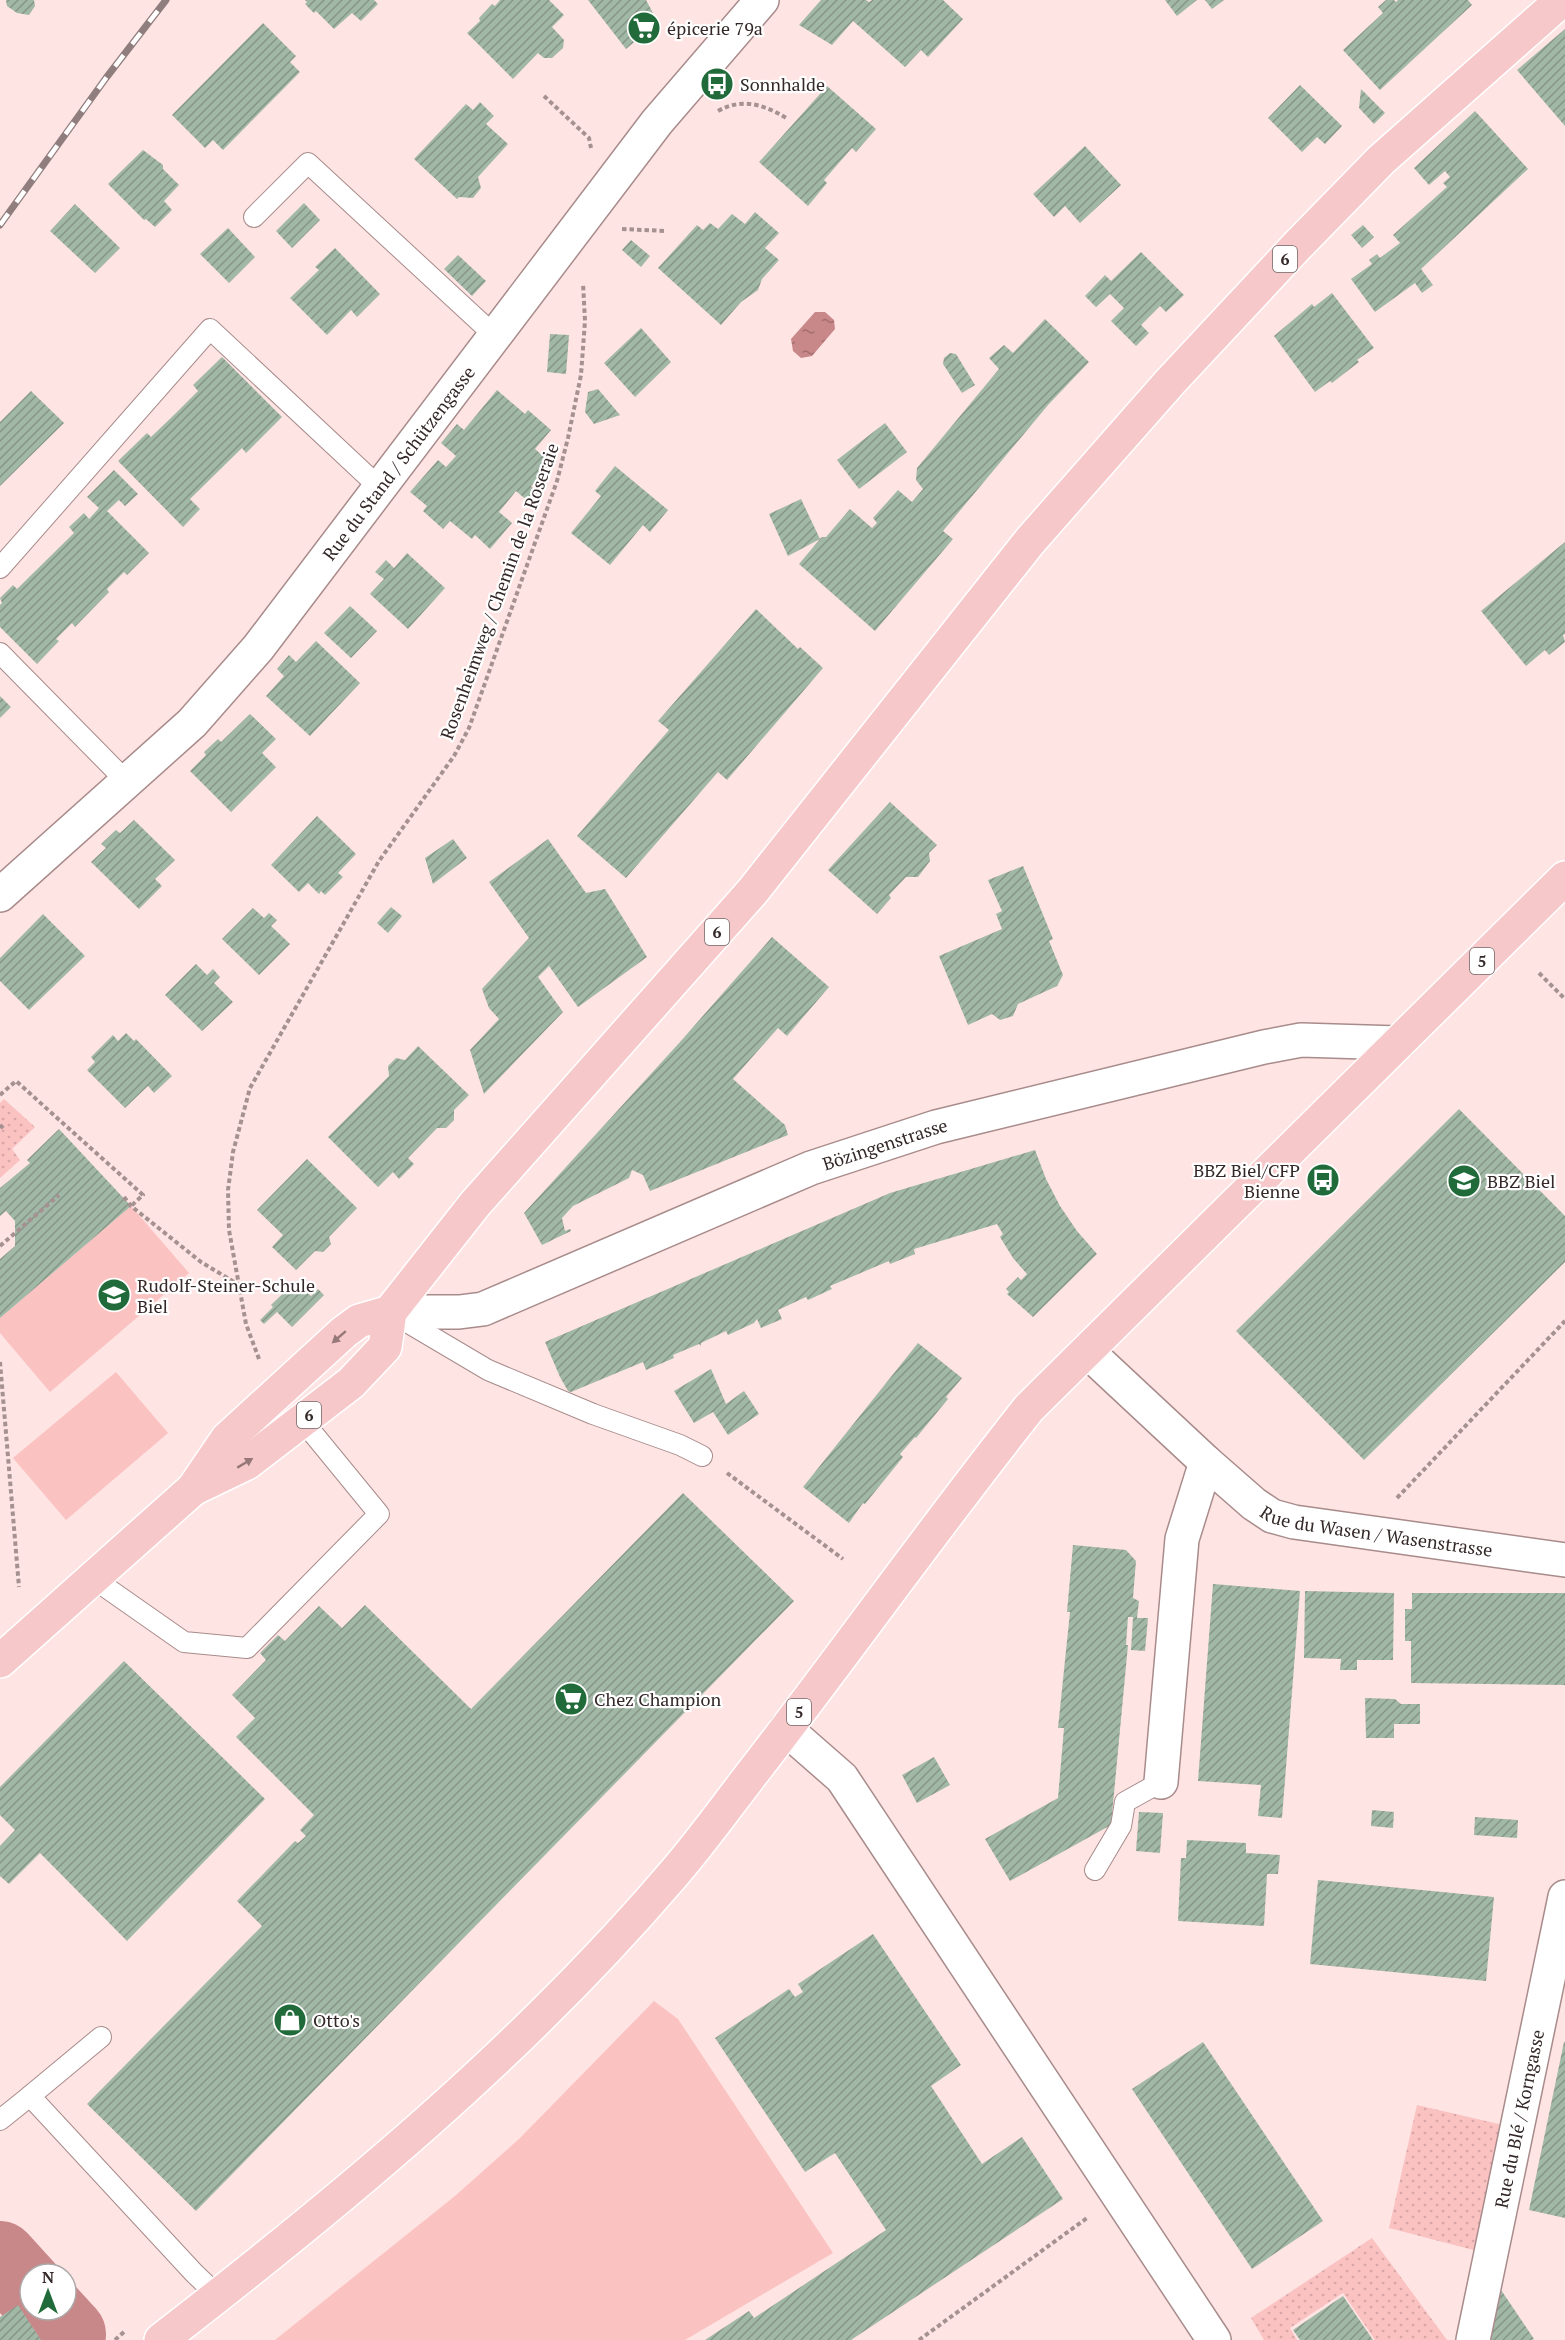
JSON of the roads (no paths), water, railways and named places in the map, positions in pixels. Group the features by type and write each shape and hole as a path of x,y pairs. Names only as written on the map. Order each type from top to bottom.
{"main road":[{"name":"6","path":"193,1489 247,1463 351,1383 385,1347 390,1312 475,1204 752,892 1030,541 1170,382 1381,160 1562,0"},
{"name":"5","path":"161,2340 407,2141 475,2080 587,1972 672,1876 1029,1408 1565,878"},
{"name":"6","path":"0,1661 193,1489 227,1439 344,1332 359,1321 390,1312"}],"street":[{"name":"Rue du Stand / Schützengasse","path":"0,895 128,783 192,723 258,648 744,7"},
{"name":"Bözingenstrasse","path":"390,1312 459,1312 483,1309 811,1168 936,1126 1283,1043 1301,1040 1398,1043"},
{"name":"Rue du Wasen / Wasenstrasse","path":"1087,1351 1206,1462 1272,1516 1294,1522 1565,1560"},
{"path":"1161,1782 1182,1539 1206,1462"},
{"path":"786,1729 842,1779 1214,2340"},
{"name":"Rue du Blé / Korngasse","path":"1473,2340 1565,1898"}],"lane":[{"path":"254,217 308,163 494,335"},
{"path":"0,568 210,329 380,488"},
{"path":"0,653 128,783"},
{"path":"390,1312 488,1370 593,1414 680,1445 702,1456"},
{"path":"94,1578 184,1642 247,1648 379,1514 302,1420"},
{"path":"1095,1870 1122,1826 1125,1802 1161,1782"},
{"path":"0,2120 102,2037"},
{"path":"30,2096 218,2296"}],"water":[{"path":"815,312 825,312 834,320 835,329 812,356 801,358 793,351 791,339"}],"waterway":[{"path":"0,2258 18,2278"},
{"path":"58,2322 69,2334"}],"railway":[{"path":"0,225 106,78 166,0"}],"place":[{"name":"épicerie 79a","path":"644,28"},
{"name":"Sonnhalde","path":"717,84"},
{"name":"BBZ Biel/CFP Bienne","path":"1323,1180"},
{"name":"BBZ Biel","path":"1464,1181"},
{"name":"Rudolf-Steiner-Schule Biel","path":"114,1295"},
{"name":"Chez Champion","path":"571,1699"},
{"name":"Otto's","path":"290,2020"}]}
